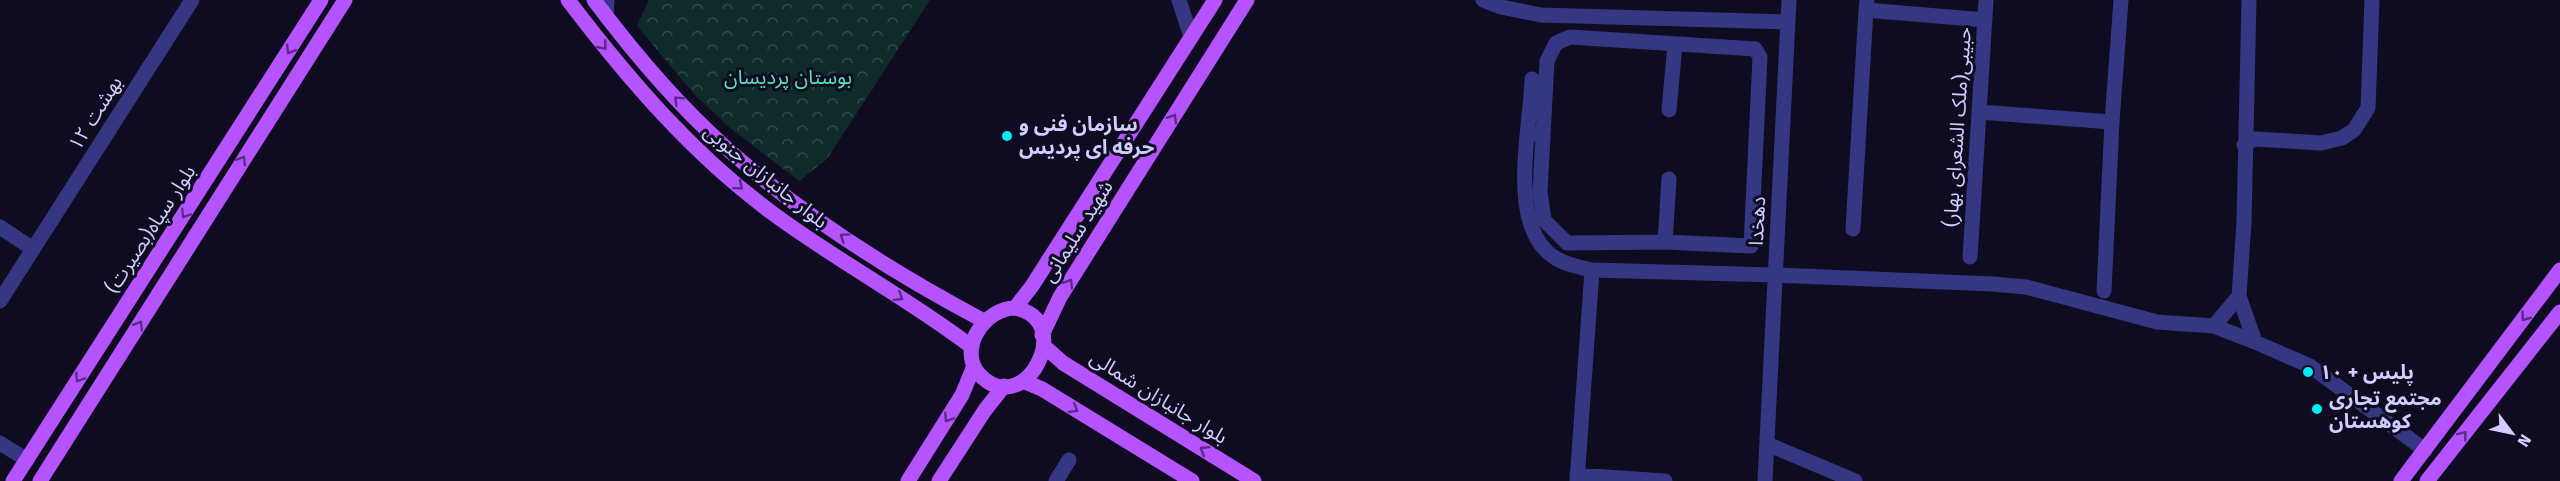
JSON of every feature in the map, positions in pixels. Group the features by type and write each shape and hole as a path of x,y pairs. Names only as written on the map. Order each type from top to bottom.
{"main road":[{"name":"بلوار سپاه(بصیرت)","path":"13,481 321,0"},
{"name":"بلوار سپاه(بصیرت)","path":"43,477 345,0"},
{"name":"بلوار جانبازان جنوبی","path":"568,0 612,57 655,106 709,161 773,214 842,261 935,319 972,346"},
{"name":"بلوار جانبازان جنوبی","path":"594,0 664,84 723,145 786,197 853,244 984,321"},
{"name":"شهید سلیمانی","path":"1014,308 1032,286 1215,0"},
{"name":"شهید سلیمانی","path":"1043,341 1060,297 1247,0"},
{"path":"2401,481 2560,270"},
{"path":"1014,308 1031,316 1040,327 1043,341 1035,369 1023,381 1016,385 1004,386 982,376 974,366 970,356 972,346 984,321 993,314 1014,308"},
{"path":"2427,481 2560,312"},
{"name":"بلوار جانبازان شمالی","path":"1043,341 1063,363 1254,481"},
{"path":"908,481 962,396 974,366"},
{"path":"1023,381 1042,390 1192,481"},
{"path":"939,481 985,410 1004,386"},
{"path":"27,460 43,477"}],"street":[{"name":"بهشت ۱۲","path":"0,301 192,0"},
{"path":"606,16 607,0"},
{"path":"1179,0 1191,37"},
{"path":"1483,0 1501,7 1541,15 1787,22"},
{"name":"دهخدا","path":"1765,481 1789,0"},
{"name":"حبیبی(ملک الشعرای بهار)","path":"1970,257 1986,0"},
{"path":"2104,291 2112,122 2121,0"},
{"path":"2249,0 2240,296 2256,342"},
{"path":"2244,145 2255,140 2321,143 2342,138 2354,130 2368,108 2373,0"},
{"path":"1853,229 1866,5 1985,20"},
{"path":"1532,79 1536,134 1540,192 1544,220 1567,243 1665,242 1751,246 1760,57 1755,49 1570,37 1556,43 1547,61 1536,134 1524,202 1533,234 1554,258 1568,265 1592,270 1775,275 2026,287 2157,322 2214,326 2310,366 2425,450"},
{"path":"1669,110 1675,45"},
{"path":"260,97 276,107"},
{"path":"1979,112 2112,122"},
{"path":"1665,242 1669,179"},
{"path":"0,227 33,249"},
{"path":"1592,270 1577,478 1665,481"},
{"path":"2214,326 2240,296"},
{"path":"0,443 27,460"},
{"path":"1767,444 1855,481"},
{"path":"1056,481 1069,460"}],"green space":[{"name":"بوستان پردیسان","path":"649,0 930,0 827,159 799,181 729,127 695,95 637,26"}],"place":[{"name":"سازمان فنی و حرفه ای پردیس","path":"1007,136"},
{"name":"پلیس + ۱۰","path":"2308,372"},
{"name":"مجتمع تجاری کوهستان","path":"2317,409"}]}
